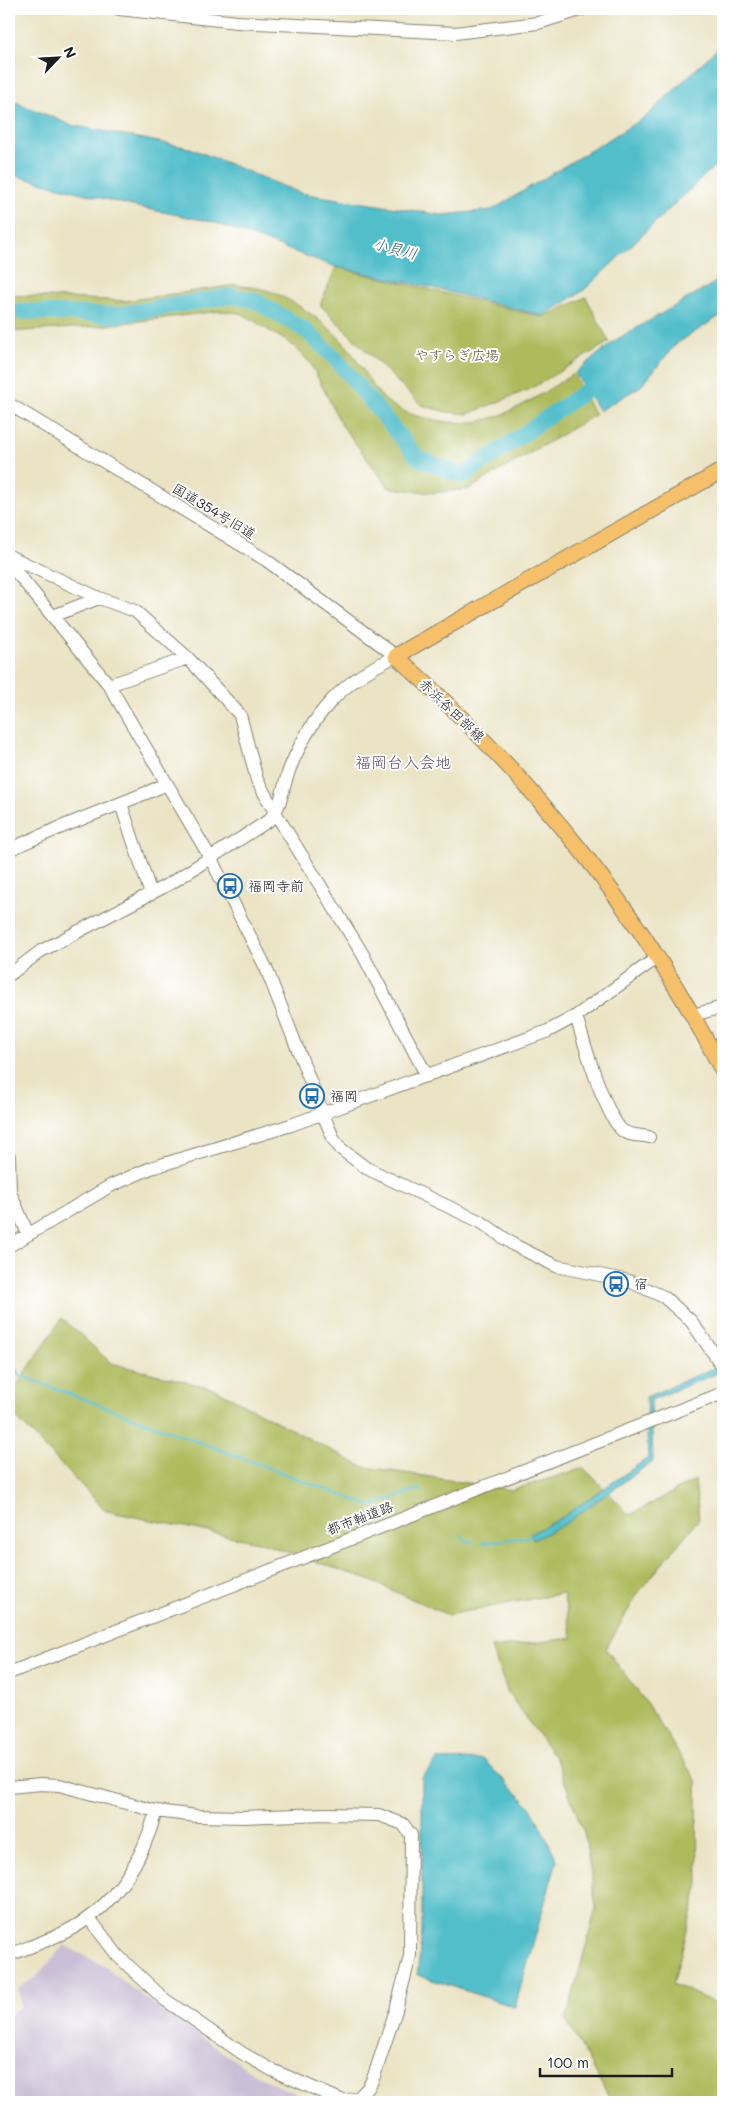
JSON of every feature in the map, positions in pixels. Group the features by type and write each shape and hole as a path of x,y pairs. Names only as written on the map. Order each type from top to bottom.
{"main road":[{"path":"396,656 723,470"},
{"name":"赤浜谷田部線","path":"396,656 487,743 558,819 629,912 693,1015 723,1072"}],"street":[{"path":"119,9 236,22 455,33 538,23 583,9"},
{"name":"国道354号旧道","path":"9,404 266,560 396,656"},
{"path":"9,556 100,598 135,611 188,658 240,715 258,780 276,814 362,953 427,1076"},
{"path":"9,563 109,685 211,859 266,968 334,1140 351,1158 366,1168 481,1222 514,1245 556,1266 630,1281 664,1297 691,1321 723,1367"},
{"path":"53,616 100,598"},
{"path":"9,975 41,951 150,894 211,859 276,814 290,768 316,717 341,690 359,676 396,656"},
{"path":"109,685 188,658"},
{"path":"9,850 167,784"},
{"path":"121,804 150,894"},
{"path":"9,1246 129,1177 323,1114 548,1031 576,1016 658,957"},
{"path":"693,1015 723,1007"},
{"path":"576,1016 601,1089 616,1123 625,1133 649,1137"},
{"path":"9,1156 10,1192 28,1234"},
{"name":"都市軸道路","path":"9,1673 723,1393"},
{"path":"9,1787 41,1784 59,1786 156,1811 197,1816 243,1817 326,1814 387,1816 408,1829 412,1841 410,1956 396,2010 373,2079 359,2100 343,2101 315,2091 242,2053 150,1987 118,1956 89,1918"},
{"path":"9,1955 69,1930 89,1918 111,1897 138,1860 148,1842 156,1811"}],"shaded area":[{"path":"64,1945 107,1968 131,1988 257,2076 314,2102 9,2102 9,2014 21,2007 18,1989 37,1976"}],"green space":[{"name":"やすらぎ広場","path":"336,267 543,317 586,297 609,342 530,389 468,414 446,412 421,405 320,305"},
{"path":"236,285 262,289 277,294 311,314 342,340 381,396 390,404 416,416 445,422 485,420 520,406 573,374 595,415 469,489 435,493 389,488 341,424 311,364 294,346 241,313 220,311 91,327 9,332 9,295 124,301"},
{"path":"62,1318 111,1363 215,1389 361,1466 511,1490 584,1468 630,1515 695,1480 699,1519 638,1593 606,1649 647,1704 697,1782 698,1888 673,1984 715,2003 723,2000 723,2102 612,2102 566,2020 596,1908 585,1836 556,1759 508,1693 491,1648 572,1638 563,1593 448,1615 369,1580 258,1542 106,1511 9,1410 9,1397"}],"water":[{"name":"小貝川","path":"723,43 723,158 583,291 543,316 438,289 336,267 213,222 132,206 9,174 9,99 71,125 190,148 300,193 442,215 492,210 647,116"},
{"path":"723,278 723,314 676,344 641,386 599,411 575,373 616,340"},
{"path":"723,1364 723,1371 651,1400 653,1461 565,1524 533,1540 530,1534 561,1518 648,1458 646,1397"},
{"path":"483,1759 531,1807 557,1860 515,2007 417,1975 422,1934 422,1778 437,1760"}],"waterway":[{"path":"9,311 116,315 231,296 254,300 305,330 335,358 418,458 463,476 604,378"},
{"path":"9,1358 19,1375 371,1506 418,1489 422,1491"},
{"path":"461,1535 465,1540 473,1542"},
{"path":"483,1543 533,1536"}],"place":[{"name":"福岡寺前","path":"230,886"},
{"name":"福岡","path":"312,1096"},
{"name":"宿","path":"616,1284"}],"district":[{"name":"福岡台入会地","path":"403,762"}]}
